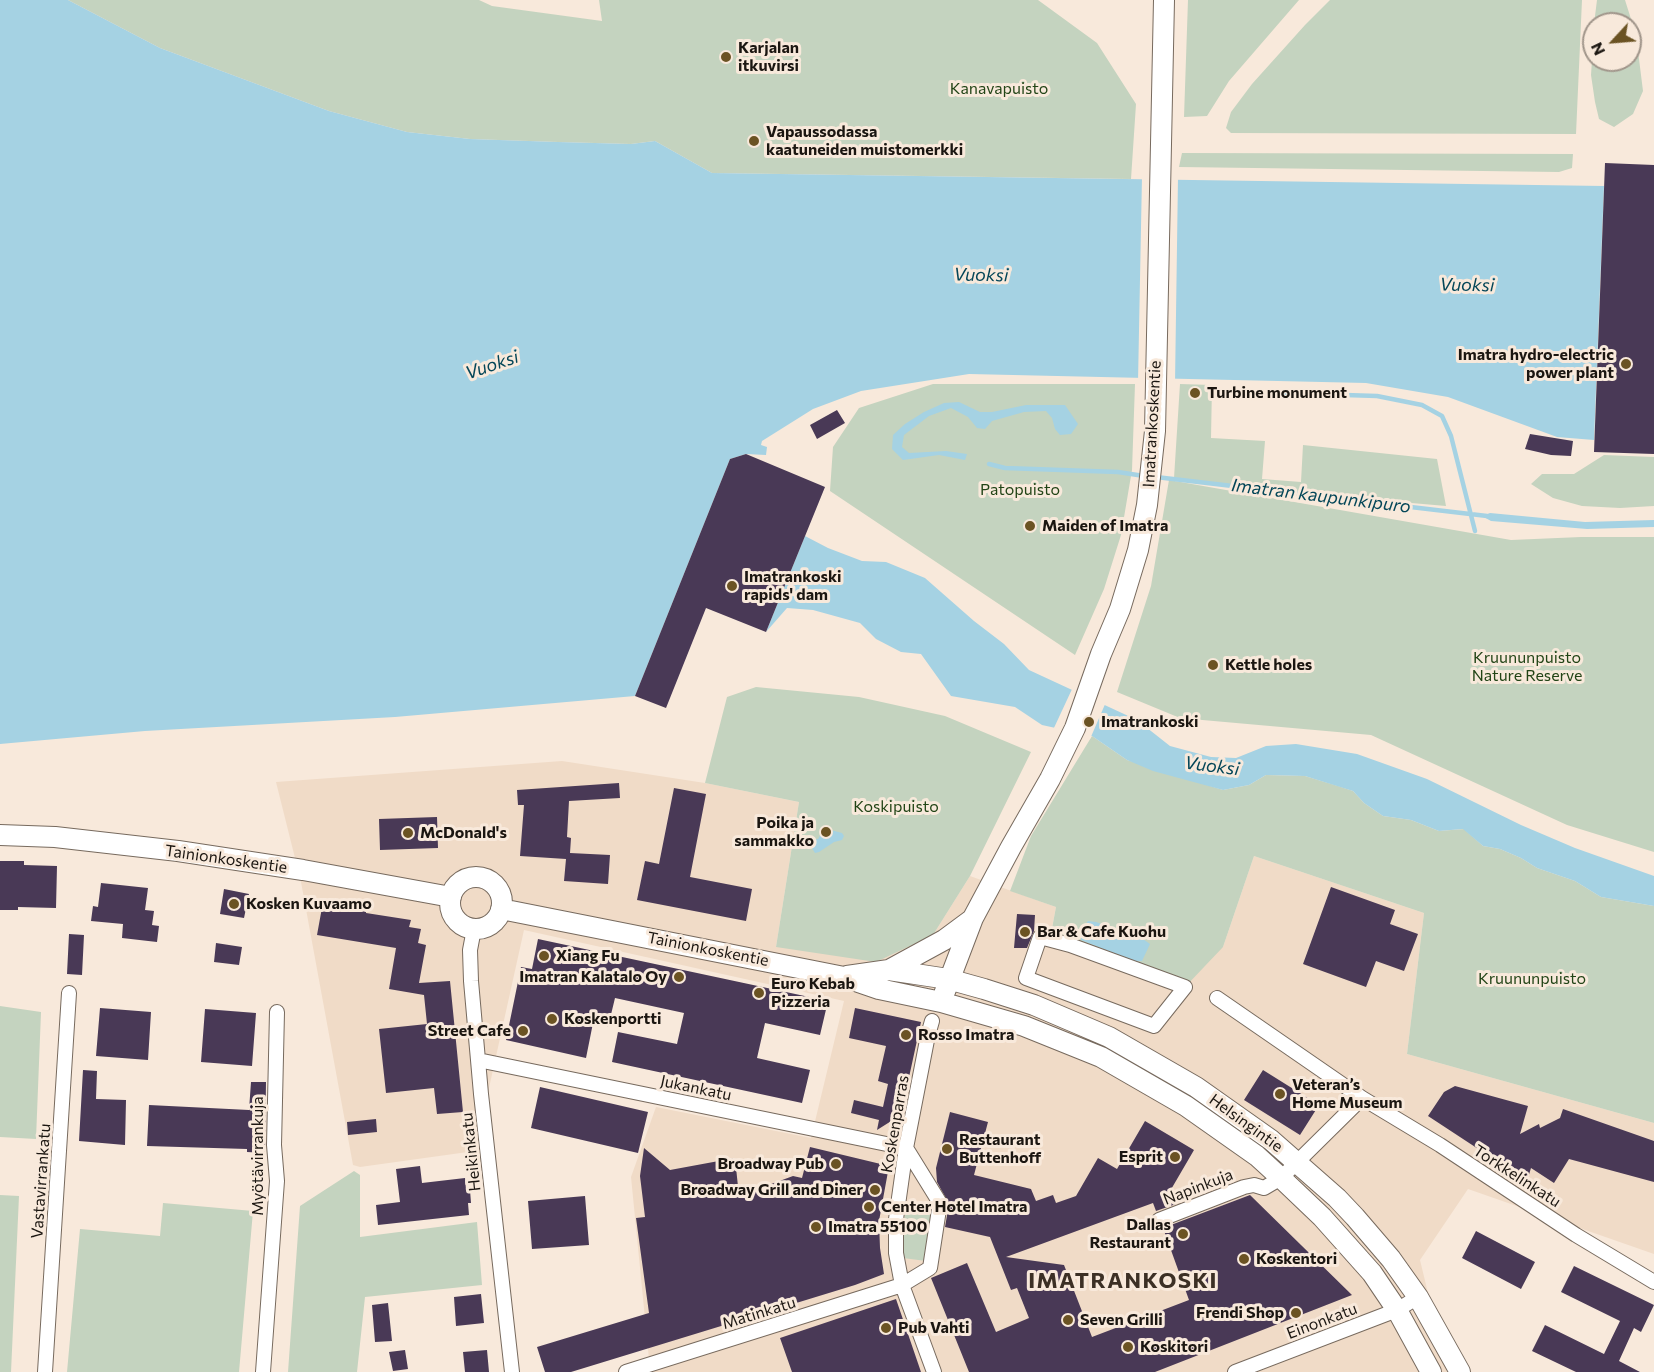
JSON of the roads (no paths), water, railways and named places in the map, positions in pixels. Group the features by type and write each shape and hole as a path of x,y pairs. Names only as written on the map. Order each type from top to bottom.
{"main road":[{"name":"Imatrankoskentie","path":"940,1002 973,918 1050,779 1075,728 1123,600 1138,550 1147,505 1155,431 1164,0"},
{"name":"Tainionkoskentie","path":"0,835 55,837 178,851 303,870 451,897"},
{"path":"482,878 491,882 498,889 502,899 501,909 492,924 474,929 458,922 450,906 451,897 455,888 463,881 482,878"},
{"name":"Tainionkoskentie","path":"501,909 844,976 879,989 940,1002"},
{"name":"Imatrankoskentie","path":"889,970 944,940 973,918"},
{"name":"Tainionkoskentie","path":"844,976 889,970 948,979"},
{"name":"Helsingintie","path":"948,979 1034,1005 1109,1036 1196,1087 1263,1134 1337,1198 1391,1259 1418,1297 1460,1372"},
{"name":"Helsingintie","path":"940,1002 1024,1026 1101,1057 1186,1106 1257,1156 1322,1217 1372,1273 1397,1310 1431,1372"}],"street":[{"name":"Heikinkatu","path":"474,929 470,950 471,981 512,1372"},
{"path":"1040,937 1070,945 1185,987 1154,1026 1026,978 1040,937"},
{"name":"Vastavirrankatu","path":"45,1372 69,993"},
{"name":"Torkkelinkatu","path":"1217,998 1362,1098 1440,1144 1576,1235 1654,1282"},
{"name":"Myötävirrankuja","path":"263,1372 277,1180 274,1145 277,1012"},
{"name":"Koskenparras","path":"932,1021 906,1148 896,1219 896,1254 902,1285 934,1372"},
{"name":"Jukankatu","path":"478,1060 906,1148"},
{"path":"1281,1178 1362,1098"},
{"name":"Matinkatu","path":"626,1372 902,1285 930,1268 940,1203 906,1148"},
{"name":"Napinkuja","path":"1159,1220 1244,1187 1254,1185 1264,1188 1281,1178"},
{"name":"Einonkatu","path":"1235,1372 1397,1310 1418,1297"}],"water":[{"name":"Vuoksi","path":"0,0 68,0 160,48 329,111 407,132 470,139 631,144 655,141 712,173 1604,186 1594,440 1557,437 1448,397 1366,383 969,374 861,391 813,409 762,441 761,445 767,447 766,455 746,454 730,459 635,696 395,717 145,731 0,744"},
{"path":"959,402 980,412 992,412 1026,405 1065,405 1078,424 1071,434 1060,435 1046,411 1024,412 992,421 985,429 977,428 968,417 951,408 929,416 904,435 902,447 909,453 946,451 967,454 965,460 939,455 903,460 892,449 893,435 905,424 944,403"},
{"path":"1490,513 1585,522 1654,520 1654,527 1587,529 1491,521 1482,516"},
{"name":"Imatrankoski","path":"805,536 862,561 886,562 925,578 1004,644 1029,670 1137,720 1170,746 1211,757 1236,758 1266,746 1296,744 1357,754 1427,779 1521,825 1575,848 1654,876 1654,906 1601,897 1575,881 1537,868 1500,849 1483,846 1463,829 1439,831 1411,820 1383,816 1364,803 1353,791 1305,776 1266,775 1249,785 1223,790 1153,771 1127,760 1092,736 1042,725 1015,707 951,696 921,654 901,652 876,639 860,623 813,610 787,608 766,632"},
{"path":"827,829 842,833 844,836 842,840 815,853 810,845"},
{"path":"1088,921 1143,939 1150,944 1142,961 1133,961 1081,940 1081,930"}],"waterway":[{"path":"1216,391 1377,396 1422,405 1442,416 1451,436 1475,531"},
{"name":"Imatran kaupunkipuro","path":"989,464 1005,468 1118,472 1144,476"},
{"name":"Imatran kaupunkipuro","path":"1156,477 1487,516"}],"place":[{"name":"Karjalan itkuvirsi","path":"726,57"},
{"name":"Vapaussodassa kaatuneiden muistomerkki","path":"754,141"},
{"name":"Imatra hydro-electric power plant","path":"1626,364"},
{"name":"Turbine monument","path":"1195,393"},
{"name":"Maiden of Imatra","path":"1030,526"},
{"name":"Imatrankoski rapids' dam","path":"732,586"},
{"name":"Kettle holes","path":"1213,665"},
{"name":"Imatrankoski","path":"1089,722"},
{"name":"Poika ja sammakko","path":"826,832"},
{"name":"McDonald's","path":"408,833"},
{"name":"Kosken Kuvaamo","path":"234,904"},
{"name":"Bar & Cafe Kuohu","path":"1025,932"},
{"name":"Xiang Fu","path":"544,956"},
{"name":"Imatran Kalatalo Oy","path":"679,977"},
{"name":"Euro Kebab Pizzeria","path":"759,993"},
{"name":"Koskenportti","path":"552,1019"},
{"name":"Street Cafe","path":"523,1031"},
{"name":"Rosso Imatra","path":"906,1035"},
{"name":"Veteran’s Home Museum","path":"1280,1094"},
{"name":"Restaurant Buttenhoff","path":"947,1149"},
{"name":"Esprit","path":"1175,1157"},
{"name":"Broadway Pub","path":"836,1164"},
{"name":"Broadway Grill and Diner","path":"875,1190"},
{"name":"Center Hotel Imatra","path":"869,1207"},
{"name":"Imatra 55100","path":"816,1227"},
{"name":"Dallas Restaurant","path":"1183,1234"},
{"name":"Koskentori","path":"1244,1259"},
{"name":"Frendi Shop","path":"1296,1313"},
{"name":"Seven Grilli","path":"1068,1320"},
{"name":"Pub Vahti","path":"886,1328"},
{"name":"Koskitori","path":"1128,1347"}],"district":[{"name":"IMATRANKOSKI","path":"1123,1281"}],"park label":[{"name":"Kanavapuisto","path":"999,89"},
{"name":"Patopuisto","path":"1020,490"},
{"name":"Kruununpuisto Nature Reserve","path":"1527,667"},
{"name":"Koskipuisto","path":"896,807"},
{"name":"Kruununpuisto","path":"1532,979"}]}
